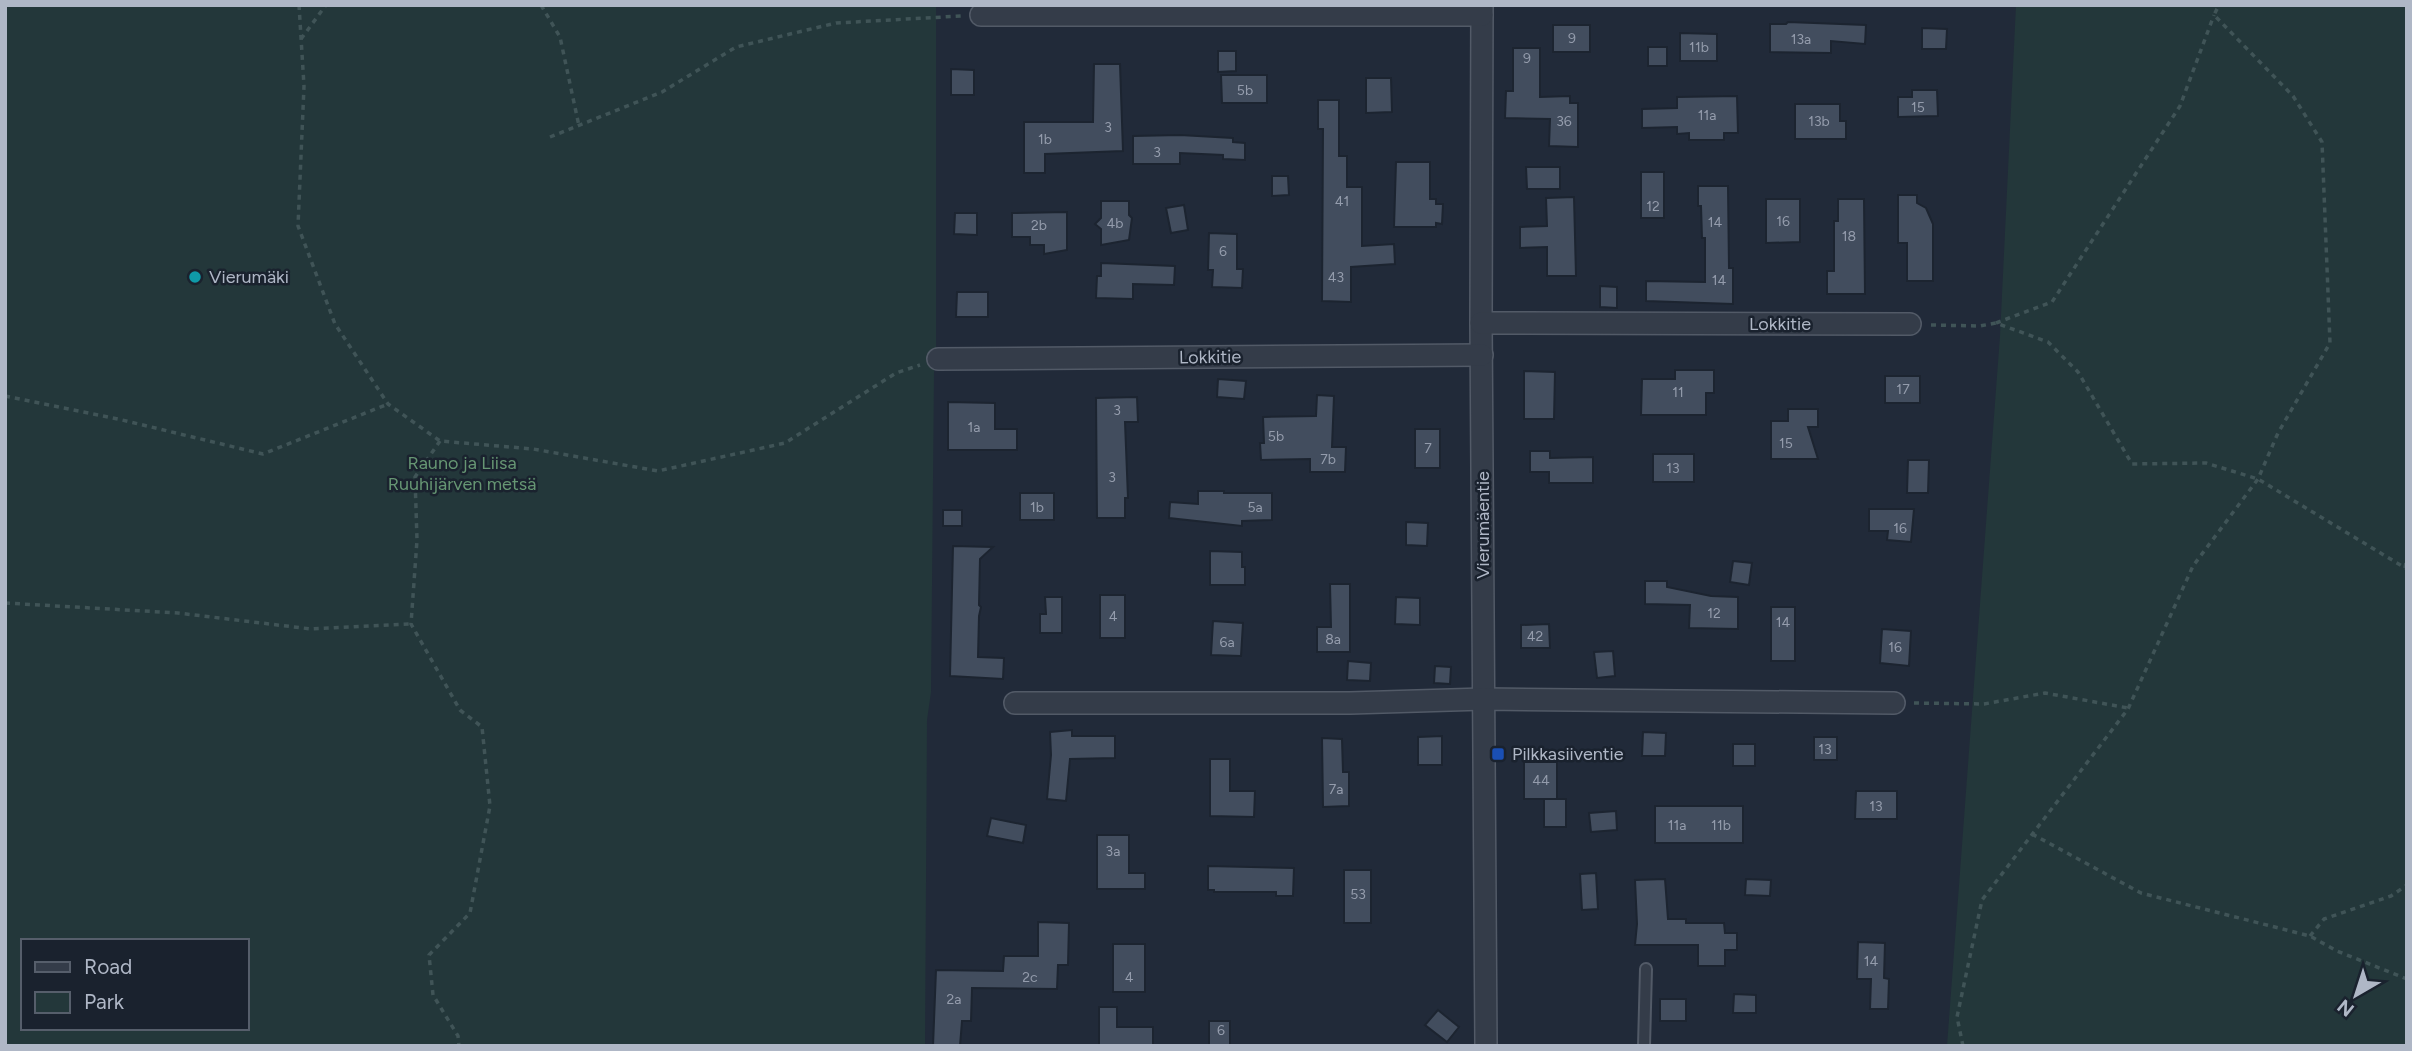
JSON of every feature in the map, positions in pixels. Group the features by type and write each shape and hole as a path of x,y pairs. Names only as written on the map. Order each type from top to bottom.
{"street":[{"path":"981,15 1482,10"},
{"name":"Vierumäentie","path":"1482,10 1481,323 1486,1046"},
{"name":"Lokkitie","path":"1481,323 1910,324"},
{"name":"Lokkitie","path":"938,359 1482,355"},
{"path":"1015,703 1350,703 1484,699 1894,703"}],"lane":[{"path":"1644,1046 1646,969"}],"path":[{"path":"299,5 299,40 304,86 298,226 335,324 388,404 440,441 533,449 658,471 785,443 896,373 938,359"},
{"path":"299,40 326,5"},
{"path":"541,5 560,37 579,125"},
{"path":"1910,324 1980,326 1997,323 2052,302 2180,106 2220,5"},
{"path":"550,138 662,92 736,47 836,23 981,15"},
{"path":"1962,1046 1957,1017 1982,900 2128,709 2193,566 2258,479 2278,433 2330,343 2322,142 2293,96 2214,15"},
{"path":"1997,323 2048,342 2078,372 2132,464 2206,463 2258,479 2406,568 2407,557"},
{"path":"5,396 118,419 263,454 388,404"},
{"path":"440,441 415,477 416,540 411,624 460,710 482,727 490,806 470,913 429,955 433,995 458,1036 459,1046"},
{"path":"5,603 178,612 312,629 411,624"},
{"path":"1894,703 1984,705 2045,693 2128,709"},
{"path":"2032,834 2141,893 2309,936 2337,951 2407,978"},
{"path":"2309,936 2325,919 2391,896 2407,885"}],"green space":[{"name":"Rauno ja Liisa Ruuhijärven metsä","path":"5,5 936,5 936,348 931,692 927,720 925,1046 5,1046"},
{"path":"2016,5 2407,5 2407,1046 1947,1046 2000,336"}],"building":[{"path":"1788,22 1866,25 1865,44 1831,41 1831,53 1770,52 1770,24"},
{"path":"1553,25 1590,25 1590,52 1553,52"},
{"path":"1922,28 1947,29 1946,49 1922,49"},
{"path":"1680,33 1717,34 1717,61 1680,61"},
{"path":"1648,47 1667,47 1667,66 1648,66"},
{"path":"1513,48 1540,48 1540,97 1570,96 1570,103 1578,103 1578,147 1549,146 1550,119 1505,118 1506,91 1513,91"},
{"path":"1218,51 1236,51 1236,71 1218,72"},
{"path":"1094,64 1120,64 1123,151 1045,154 1045,173 1024,173 1024,122 1093,122"},
{"path":"951,69 974,70 974,95 951,95"},
{"path":"1221,75 1267,75 1267,103 1222,103"},
{"path":"1366,78 1391,78 1392,112 1366,113"},
{"path":"1912,90 1937,90 1938,116 1898,117 1898,97 1912,97"},
{"path":"1737,96 1738,133 1724,133 1724,140 1689,140 1689,133 1677,134 1677,127 1642,128 1642,109 1677,108 1677,97"},
{"path":"1318,100 1339,100 1339,156 1347,156 1347,187 1362,187 1362,246 1394,244 1395,264 1351,267 1351,302 1322,301 1323,129 1318,129"},
{"path":"1795,104 1840,104 1840,121 1846,121 1846,139 1795,139"},
{"path":"1133,136 1233,138 1233,142 1245,143 1245,160 1223,159 1223,155 1180,153 1180,164 1133,164"},
{"path":"1396,162 1430,162 1430,199 1436,199 1436,204 1443,204 1442,224 1436,223 1436,227 1394,227"},
{"path":"1526,167 1560,167 1560,189 1527,189"},
{"path":"1641,172 1664,172 1664,218 1641,218"},
{"path":"1272,176 1288,176 1289,195 1272,196"},
{"path":"1698,186 1728,186 1729,268 1733,268 1733,304 1646,301 1646,281 1705,282 1705,238 1702,238"},
{"path":"1898,195 1917,195 1917,203 1926,208 1933,224 1933,281 1907,281 1907,243 1898,243"},
{"path":"1574,197 1576,276 1547,276 1547,247 1520,248 1520,227 1547,226 1546,198"},
{"path":"1766,199 1800,199 1800,242 1766,243"},
{"path":"1838,199 1864,199 1865,294 1827,294 1827,271 1834,271 1834,221 1838,221"},
{"path":"1101,201 1129,201 1129,215 1132,218 1129,240 1101,245 1101,229 1095,224 1101,218"},
{"path":"1184,205 1188,230 1171,233 1166,208"},
{"path":"1067,212 1067,250 1044,254 1044,245 1030,245 1030,237 1012,237 1012,213"},
{"path":"955,213 977,213 977,235 954,234"},
{"path":"1209,233 1237,234 1237,269 1243,269 1242,288 1212,287 1213,270 1208,270"},
{"path":"1101,263 1175,266 1174,285 1133,284 1133,299 1096,298 1097,276 1101,276"},
{"path":"1600,286 1617,287 1617,308 1600,307"},
{"path":"957,292 988,292 988,317 956,317"},
{"path":"1675,370 1714,370 1714,393 1706,393 1706,415 1641,415 1642,379 1675,379"},
{"path":"1524,371 1555,372 1554,419 1524,419"},
{"path":"1885,376 1920,376 1920,403 1885,403"},
{"path":"1218,379 1246,381 1244,399 1217,397"},
{"path":"1317,395 1334,396 1332,447 1346,447 1345,472 1310,472 1310,459 1261,460 1260,443 1264,443 1263,417 1316,416"},
{"path":"1137,397 1138,422 1125,422 1128,498 1125,498 1125,518 1097,518 1096,398"},
{"path":"948,402 995,403 995,429 1017,429 1017,450 948,450"},
{"path":"1788,409 1818,409 1818,427 1808,427 1818,459 1771,459 1771,421 1788,421"},
{"path":"1415,429 1440,429 1440,468 1415,468"},
{"path":"1530,451 1550,451 1550,458 1593,457 1593,483 1549,483 1549,472 1530,472"},
{"path":"1653,454 1694,454 1694,482 1653,482"},
{"path":"1908,460 1929,460 1928,493 1907,493"},
{"path":"1198,491 1272,493 1272,520 1242,521 1242,526 1169,518 1170,502 1198,504"},
{"path":"1020,493 1054,493 1054,520 1020,520"},
{"path":"1869,509 1914,509 1911,542 1887,540 1888,531 1869,531"},
{"path":"943,510 962,510 962,526 943,526"},
{"path":"1406,522 1428,523 1427,546 1406,545"},
{"path":"953,546 993,547 980,559 978,657 1004,658 1003,679 950,676"},
{"path":"1210,551 1242,552 1245,585 1210,585"},
{"path":"1733,561 1752,563 1749,585 1730,582"},
{"path":"1645,581 1667,581 1667,587 1711,596 1738,597 1738,629 1689,628 1690,605 1645,604"},
{"path":"1330,584 1350,584 1350,652 1317,652 1317,627 1331,627"},
{"path":"1100,595 1125,595 1125,638 1100,638"},
{"path":"1045,597 1062,597 1062,633 1040,633 1040,614 1046,614"},
{"path":"1396,597 1420,598 1420,625 1395,624"},
{"path":"1771,607 1795,607 1795,661 1771,661"},
{"path":"1213,621 1243,623 1241,656 1211,655"},
{"path":"1549,624 1550,648 1521,648 1521,625"},
{"path":"1882,629 1911,631 1909,666 1880,663"},
{"path":"1613,651 1615,676 1597,678 1594,652"},
{"path":"1348,661 1371,663 1370,681 1347,680"},
{"path":"1435,666 1451,667 1450,684 1434,683"},
{"path":"1072,730 1072,736 1115,736 1115,758 1070,759 1066,801 1047,799 1050,732"},
{"path":"1643,732 1666,733 1665,756 1642,756"},
{"path":"1442,736 1442,765 1418,765 1418,737"},
{"path":"1814,737 1837,737 1837,760 1814,760"},
{"path":"1322,738 1342,739 1343,772 1349,772 1349,806 1323,807"},
{"path":"1733,744 1755,744 1755,766 1733,766"},
{"path":"1210,759 1230,759 1230,791 1255,791 1254,817 1210,816"},
{"path":"1524,762 1557,762 1557,799 1524,799"},
{"path":"1856,791 1897,791 1897,819 1855,819"},
{"path":"1544,799 1566,799 1566,827 1544,827"},
{"path":"1655,806 1743,806 1743,843 1655,843"},
{"path":"1616,811 1617,830 1591,832 1589,813"},
{"path":"991,818 1026,825 1023,843 987,836"},
{"path":"1097,835 1129,835 1129,873 1145,873 1145,889 1097,889"},
{"path":"1208,866 1294,868 1293,896 1276,896 1276,892 1208,890"},
{"path":"1344,870 1371,870 1371,923 1344,923"},
{"path":"1596,873 1598,909 1582,910 1580,874"},
{"path":"1665,879 1668,919 1686,919 1686,923 1724,923 1725,933 1737,933 1737,950 1725,950 1725,966 1698,966 1698,945 1635,945 1635,880"},
{"path":"1746,879 1771,880 1770,896 1745,895"},
{"path":"1038,922 1069,923 1068,965 1058,965 1057,989 972,988 971,1021 962,1021 960,1046 933,1046 936,970 1003,971 1004,956 1038,956"},
{"path":"1858,942 1885,943 1884,978 1889,979 1888,1009 1870,1009 1871,979 1857,979"},
{"path":"1113,944 1145,944 1145,992 1113,992"},
{"path":"1734,994 1756,995 1756,1013 1733,1013"},
{"path":"1660,999 1686,999 1686,1021 1660,1021"},
{"path":"1099,1007 1117,1007 1117,1027 1153,1027 1153,1046 1099,1046"},
{"path":"1438,1010 1459,1027 1447,1042 1425,1025"},
{"path":"1209,1021 1230,1021 1230,1046 1209,1046"}],"place":[{"name":"Vierumäki","path":"195,277"},
{"name":"Pilkkasiiventie","path":"1498,754"}]}
